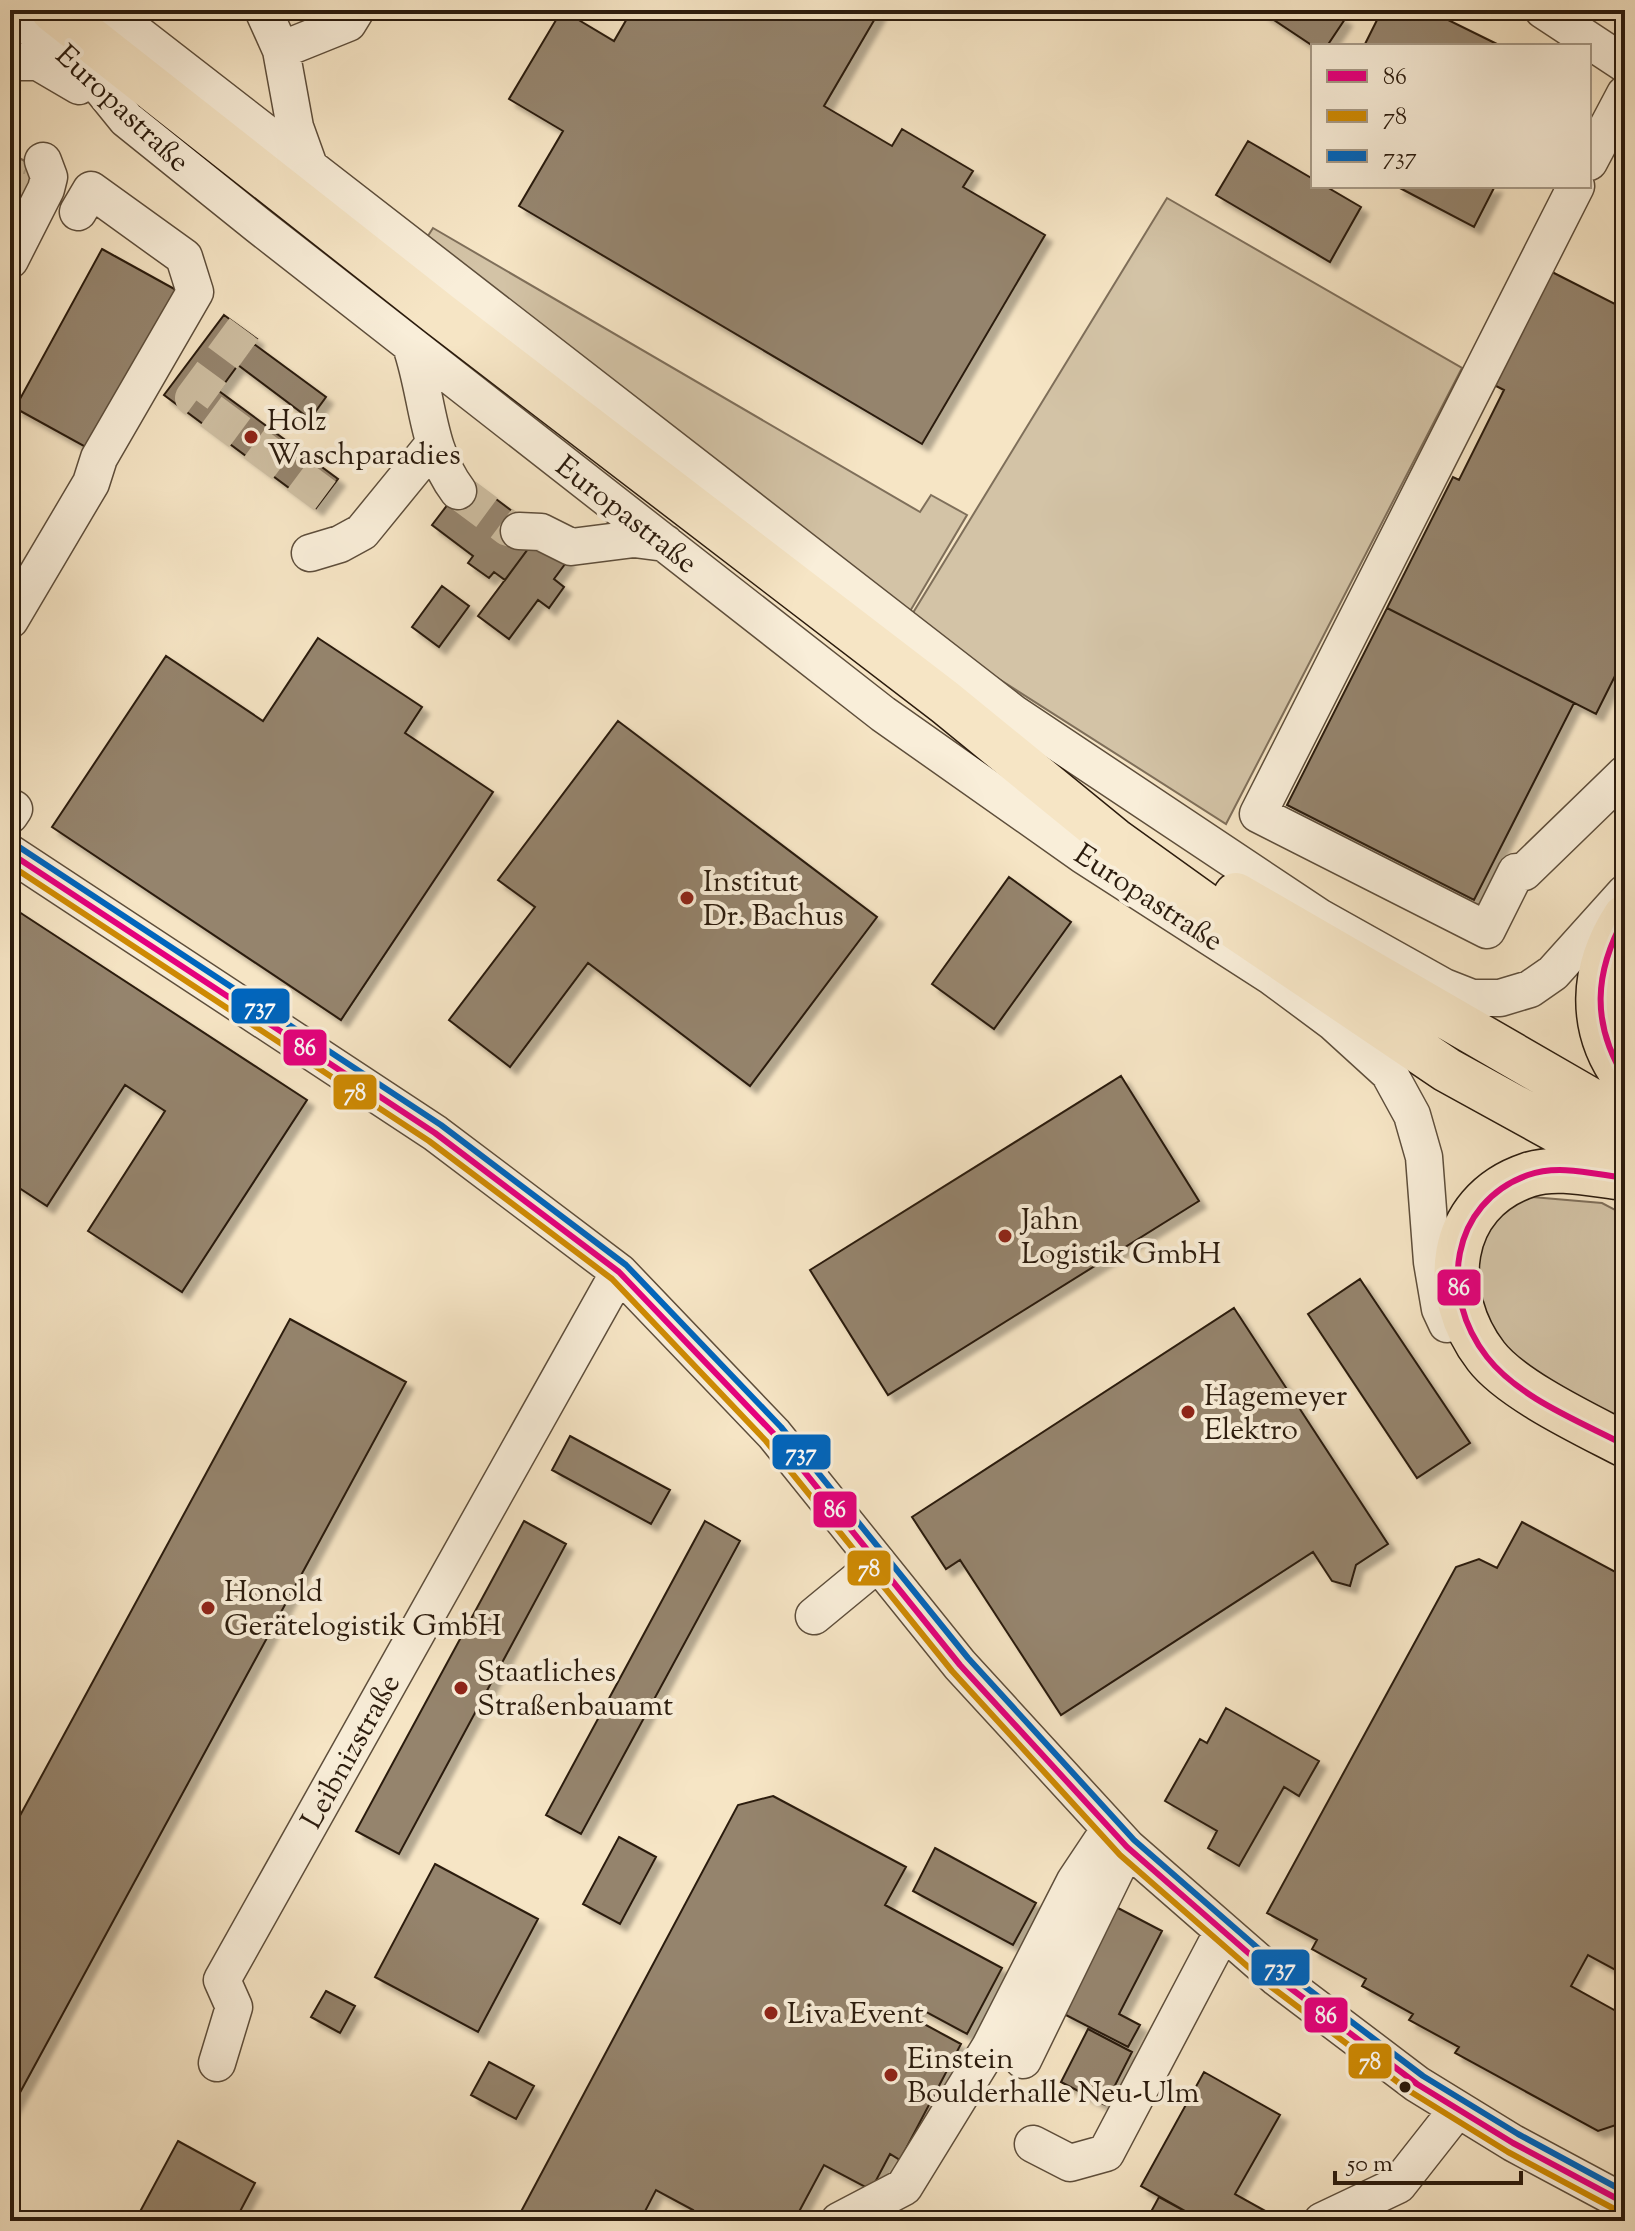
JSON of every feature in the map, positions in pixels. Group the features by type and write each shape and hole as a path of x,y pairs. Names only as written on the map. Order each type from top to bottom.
{"highway":[{"name":"Europastraße","path":"53,10 425,330 945,702 1251,905 1625,1120"},
{"name":"Europastraße","path":"945,702 1114,840 1231,924 1447,1070 1625,1168"},
{"path":"1319,917 1503,1049"},
{"path":"1625,917 1603,957 1597,991 1600,1030 1625,1078"},
{"path":"1271,976 1447,1070"},
{"path":"1625,1178 1559,1171 1529,1174 1500,1188 1482,1206 1465,1233 1454,1262 1458,1304 1488,1359 1514,1381 1625,1445"}],"street":[{"path":"10,18 33,10"},
{"name":"Europastraße","path":"107,10 1013,713 1319,917 1444,987 1472,998 1500,998 1530,989 1553,973 1625,893"},
{"path":"138,10 172,58"},
{"path":"263,10 281,50 295,127 309,166"},
{"path":"281,50 348,23 356,10"},
{"path":"1543,10 1625,64"},
{"name":"Europastraße","path":"10,18 38,32 83,66 126,119 425,330 665,543 976,782 1271,976 1333,1022 1389,1073 1412,1115 1424,1157 1440,1309 1454,1342 1474,1371 1516,1404 1625,1467"},
{"path":"10,62 38,62 126,119"},
{"path":"1591,158 1625,94"},
{"path":"10,260 46,189 49,177 43,161"},
{"path":"1575,188 1258,814 1487,930 1516,872 1524,872 1625,774"},
{"path":"10,620 40,559 195,292 184,257 91,190 78,212"},
{"path":"425,330 425,393 433,445 444,473 458,491"},
{"path":"310,553 340,544 362,532 433,445"},
{"path":"519,531 541,532 571,547 634,539 665,543"},
{"path":"10,853 435,1133 559,1223 619,1272 774,1434 960,1665 1118,1839 1348,2034 1457,2110 1625,2203"},
{"name":"Leibnizstraße","path":"217,2063 234,2007 222,1980 619,1272"},
{"path":"814,1616 877,1564"},
{"path":"1023,2060 1118,1839"},
{"path":"839,2221 900,2204 990,2047 1075,1881 1118,1839"},
{"path":"1033,2144 1070,2163 1106,2153 1223,1931"},
{"path":"1322,2221 1398,2185 1457,2110"}],"green space":[{"path":"10,153 45,172 26,205 10,196"},
{"path":"1167,198 1462,368 1226,824 908,621"},
{"path":"433,228 920,512 931,495 967,515 906,618 426,239"},
{"path":"1532,1197 1602,1203 1625,1215 1625,1432 1491,1344 1468,1272 1499,1206"}],"building":[{"path":"562,10 614,41 632,10 880,10 824,106 892,146 902,129 973,171 963,187 1045,235 922,444 519,206 563,131 509,99"},
{"path":"1330,10 1345,19 1328,44 1311,45 1262,12"},
{"path":"1382,10 1428,10 1497,44 1365,44"},
{"path":"1248,141 1311,178 1311,188 1328,188 1361,207 1330,262 1216,195"},
{"path":"1400,188 1494,188 1474,227"},
{"path":"102,249 178,291 91,450 15,408"},
{"path":"1552,272 1625,309 1625,656 1596,714 1387,608 1453,477 1459,480 1504,390 1494,385"},
{"name":"Holz Waschparadies","path":"224,315 257,339 219,391 338,479 316,508 164,395"},
{"path":"254,344 326,397 310,419 238,365"},
{"path":"468,478 520,517 533,542 505,580 494,572 489,578 468,563 473,556 432,525"},
{"path":"537,537 568,560 554,579 564,587 549,608 538,600 509,639 478,616"},
{"path":"442,586 469,606 439,647 412,627"},
{"path":"1387,608 1574,703 1474,900 1287,805"},
{"path":"318,638 422,707 405,733 493,792 341,1020 52,827 166,656 263,721"},
{"name":"Institut Dr. Bachus","path":"618,721 877,917 750,1086 588,963 510,1067 449,1020 535,907 498,880"},
{"path":"1009,877 1071,922 994,1029 932,984"},
{"path":"10,906 307,1100 182,1292 88,1231 165,1111 125,1085 47,1206 10,1182"},
{"name":"Jahn Logistik GmbH","path":"1121,1076 1199,1201 888,1395 810,1270"},
{"path":"1360,1279 1470,1443 1417,1478 1308,1314"},
{"name":"Hagemeyer Elektro","path":"1234,1308 1388,1544 1356,1565 1350,1586 1332,1581 1313,1552 1061,1715 960,1560 946,1569 912,1517"},
{"name":"Honold Gerätelogistik GmbH","path":"290,1319 406,1382 10,2111 10,1834"},
{"path":"570,1436 670,1490 651,1524 552,1470"},
{"name":"Staatliches Straßenbauamt","path":"524,1521 566,1544 399,1854 356,1831"},
{"path":"705,1521 740,1541 581,1834 546,1815"},
{"path":"1522,1522 1625,1577 1625,1966 1621,1973 1588,1955 1571,1986 1625,2016 1625,2122 1598,2131 1455,2053 1459,2047 1409,2020 1413,2014 1362,1986 1366,1979 1312,1949 1317,1940 1267,1913 1456,1567 1479,1559 1497,1568"},
{"path":"1226,1708 1319,1761 1299,1796 1284,1787 1239,1866 1208,1848 1217,1831 1165,1801 1200,1739 1207,1743"},
{"name":"Liva Event","path":"773,1796 906,1867 885,1905 1002,1968 967,2034 919,2008 913,2018 961,2044 900,2160 890,2154 871,2190 824,2165 794,2221 687,2221 693,2210 656,2190 640,2221 516,2221 738,1805"},
{"path":"619,1837 656,1857 620,1924 583,1904"},
{"path":"935,1848 1036,1903 1013,1945 913,1891"},
{"path":"435,1864 538,1919 478,2032 375,1977"},
{"path":"1116,1907 1162,1931 1119,2014 1140,2025 1128,2047 1062,2013"},
{"path":"326,1991 355,2006 340,2033 311,2017"},
{"path":"1088,2029 1132,2052 1105,2105 1061,2082"},
{"path":"489,2062 534,2086 516,2119 471,2095"},
{"path":"1204,2072 1280,2115 1235,2194 1276,2217 1268,2221 1203,2221 1141,2186"},
{"path":"178,2141 255,2183 235,2221 135,2221"},
{"path":"1159,2197 1203,2221 1146,2221"}],"tunnel":[{"path":"244,329 193,398 325,496"},
{"path":"458,491 508,528 519,531"}],"transit line":[{"name":"737","path":"16,845 441,1125 626,1265 781,1427 968,1658 1134,1840 1283,1970 1423,2076 1518,2134 1625,2192"},
{"name":"86","path":"10,853 435,1133 619,1272 774,1434 960,1665 1127,1847 1277,1978 1417,2084 1513,2143 1625,2203"},
{"name":"78","path":"10,865 429,1141 612,1279 766,1441 952,1671 1120,1855 1270,1986 1411,2092 1508,2152 1620,2212"},
{"name":"86","path":"1625,917 1607,958 1601,998 1606,1038 1625,1078"},
{"name":"86","path":"1625,1178 1551,1170 1528,1175 1502,1188 1482,1207 1468,1229 1460,1253 1458,1280 1471,1333 1500,1372 1533,1397 1625,1445"}],"place":[{"name":"Holz Waschparadies","path":"251,437"},
{"name":"Institut Dr. Bachus","path":"687,898"},
{"name":"Jahn Logistik GmbH","path":"1005,1236"},
{"name":"Hagemeyer Elektro","path":"1188,1412"},
{"name":"Honold Gerätelogistik GmbH","path":"208,1608"},
{"name":"Staatliches Straßenbauamt","path":"461,1688"},
{"name":"Liva Event","path":"771,2013"},
{"name":"Einstein Boulderhalle Neu-Ulm","path":"891,2075"}]}
